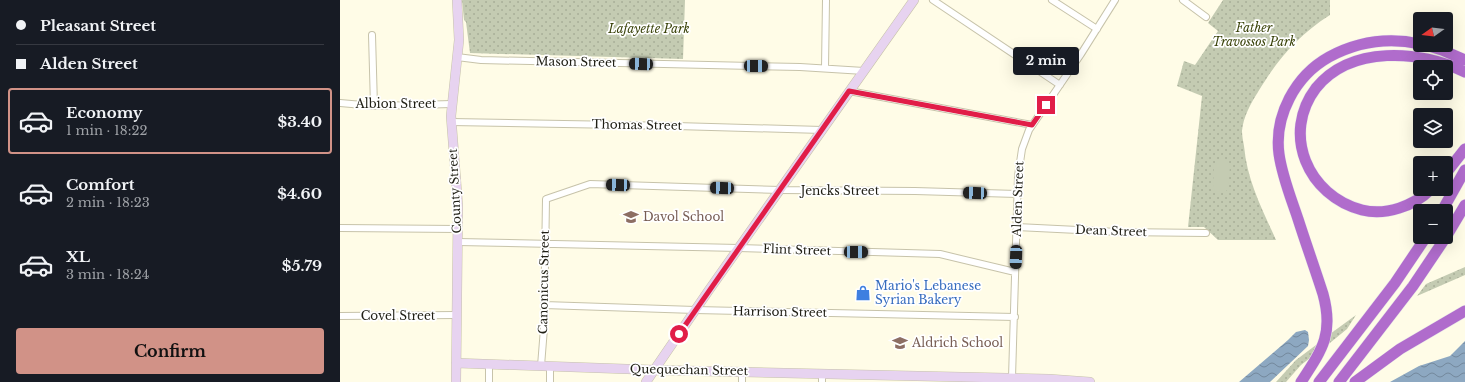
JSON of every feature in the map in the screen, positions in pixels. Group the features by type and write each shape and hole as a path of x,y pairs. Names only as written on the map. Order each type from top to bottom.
{"highway":[{"path":"1301,382 1321,350 1326,333 1327,313 1326,303 1280,161 1278,137 1283,112 1301,79 1321,62 1340,51 1352,46 1379,41 1400,41 1413,43"},
{"path":"1447,52 1465,60"},
{"path":"1423,196 1409,205 1385,211 1365,211 1338,201 1319,186 1310,173 1304,159 1300,137 1305,110 1316,89 1327,77 1344,66 1363,60 1392,56 1422,58 1445,64 1465,72"},
{"path":"1453,164 1465,149"},
{"path":"1446,204 1465,170"},
{"path":"1453,225 1465,205"},
{"path":"1319,382 1381,301 1421,244"},
{"path":"1340,382 1411,289 1441,244"},
{"path":"1355,382 1395,351 1465,311"}],"main road":[{"name":"County Street","path":"456,382 458,185 451,122 460,40 457,0"},
{"path":"646,382 695,310 914,0"},
{"name":"Quequechan Street","path":"456,363 655,370 742,371 822,378 1012,378 1090,382"}],"street":[{"path":"825,68 826,0"},
{"path":"933,0 1060,85"},
{"path":"1052,0 1097,29"},
{"name":"Alden Street","path":"1012,378 1015,317 1017,194 1020,154 1032,125 1115,0"},
{"path":"1183,0 1206,17"},
{"path":"372,35 374,106"},
{"name":"Mason Street","path":"457,57 481,60 581,61 825,68 864,71"},
{"path":"849,91 1032,125"},
{"name":"Albion Street","path":"340,103 374,106 452,104"},
{"name":"Thomas Street","path":"451,122 822,130"},
{"name":"Jencks Street","path":"546,199 590,184 780,190 915,191 1017,194"},
{"name":"Canonicus Street","path":"546,199 544,305 546,366 550,382"},
{"name":"Dean Street","path":"1017,227 1118,232 1206,233"},
{"path":"340,228 458,229"},
{"name":"Flint Street","path":"458,242 940,254 1015,272"},
{"name":"Harrison Street","path":"544,305 1015,317"},
{"name":"Covel Street","path":"340,316 456,315"},
{"path":"489,364 489,382"},
{"path":"742,371 742,382"}],"green space":[{"name":"Lafayette Park","path":"462,0 685,0 683,59 470,53"},
{"name":"Father Travossos Park","path":"1223,0 1330,0 1330,15 1298,40 1273,69 1253,101 1246,115 1243,126 1242,136 1248,171 1256,194 1276,240 1218,240 1204,227 1188,227 1202,96 1177,86 1184,61 1195,65 1218,31 1208,23"},
{"path":"1219,161 1227,161 1230,166 1228,189 1225,192 1216,192 1213,188 1214,165"},
{"path":"1465,267 1465,275 1417,296 1426,284"},
{"path":"1356,315 1347,329 1325,347 1330,334"},
{"path":"1324,339 1319,351 1301,365 1286,382 1276,382 1296,360"}],"water":[{"path":"1305,330 1308,332 1308,346 1270,382 1239,382 1296,332"},
{"path":"1465,341 1465,382 1390,382 1419,366 1450,356"}],"place":[{"name":"Davol School","path":"631,217"},
{"name":"Mario's Lebanese Syrian Bakery","path":"863,293"},
{"name":"Aldrich School","path":"900,343"}],"route":[{"path":"679,334 849,91 1032,125 1046,105"}]}
